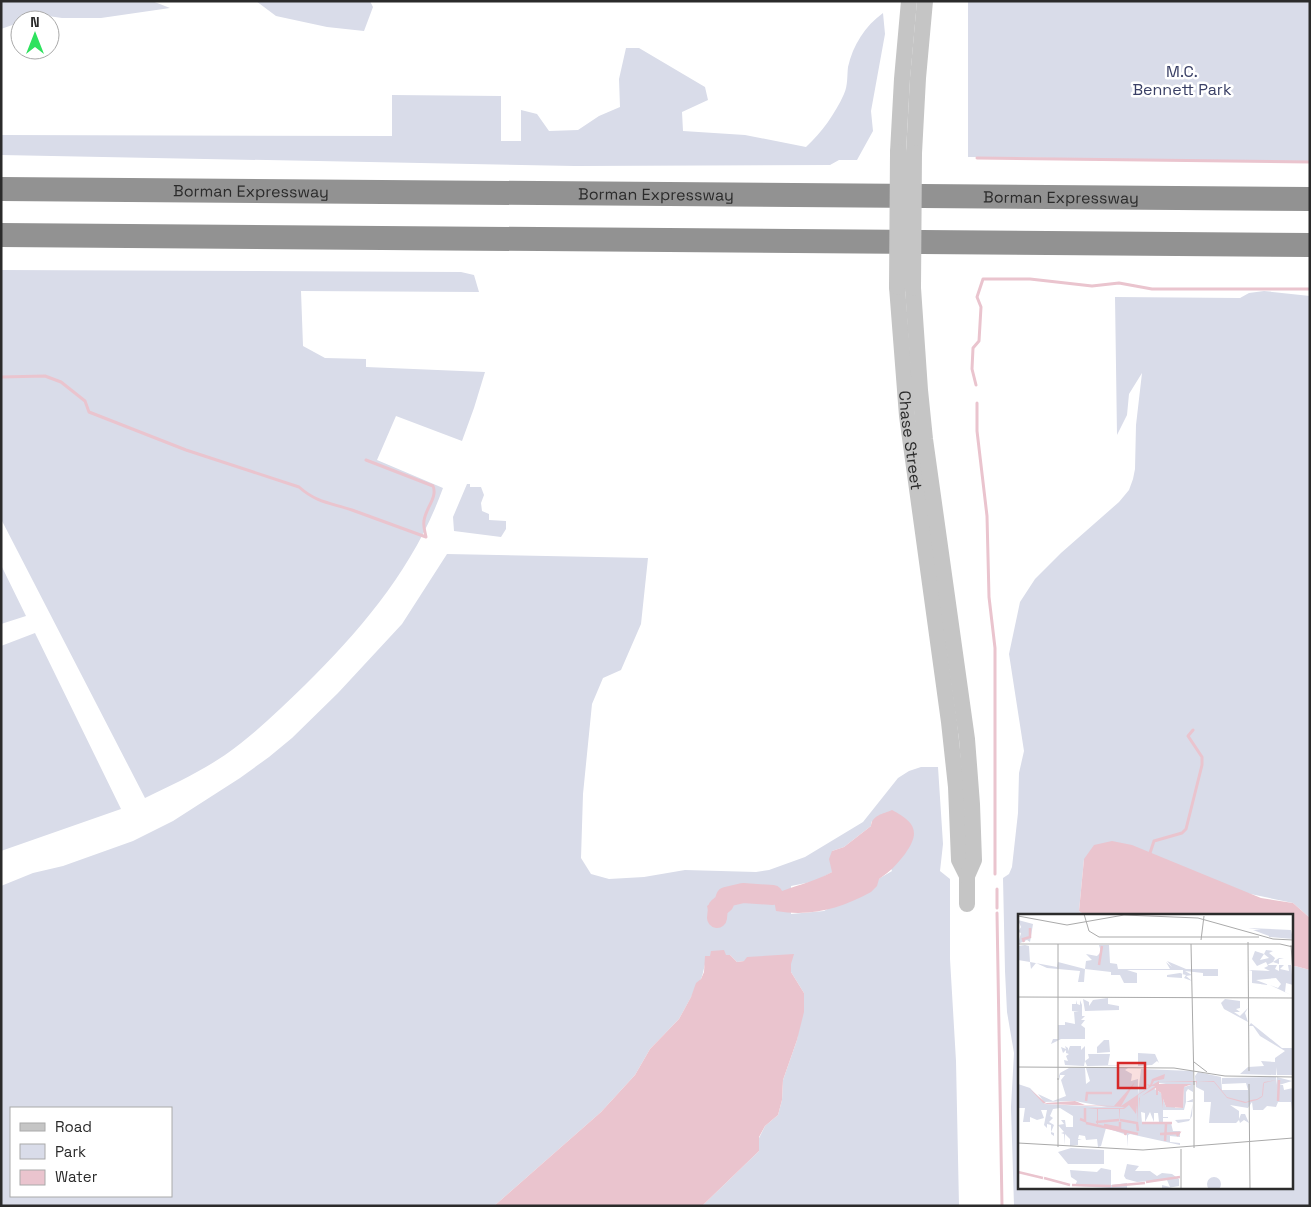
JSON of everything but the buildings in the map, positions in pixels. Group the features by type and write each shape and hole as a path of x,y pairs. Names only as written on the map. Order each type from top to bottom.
{"highway":[{"name":"Borman Expressway","path":"1,189 1310,198"},
{"path":"1,235 1310,244"}],"street":[{"name":"Chase Street","path":"909,1 902,79 906,152 905,287 967,739 974,860 967,876 968,904"},
{"name":"Chase Street","path":"906,152 916,100 925,1"}],"green space":[{"path":"1,1 152,1 170,8 101,18 60,18 60,10 10,10 10,26 1,29"},
{"path":"256,1 370,1 373,7 364,31 327,27 276,16"},
{"name":"M.C. Bennett Park","path":"968,1 1310,1 1310,162 1058,160 1055,158 968,157"},
{"path":"883,13 885,34 871,111 873,131 857,160 839,160 830,165 575,166 1,155 1,135 392,136 392,95 501,96 501,141 521,141 521,110 537,114 549,131 578,130 599,116 620,107 619,79 626,48 639,48 705,87 708,100 682,112 683,131 745,135 806,147 837,109 846,88 850,59 857,44 865,30"},
{"path":"1,270 461,272 474,275 479,292 301,291 303,346 325,358 366,359 366,367 485,372 474,408 462,441 396,416 377,460 443,488 418,544 402,570 367,618 347,641 266,722 236,747 215,761 145,798 1,519"},
{"path":"1264,291 1310,296 1310,918 1293,903 1084,859 1079,911 1083,914 1018,914 1018,1190 1294,1190 1295,966 1310,970 1310,1206 1014,1206 1011,1107 1014,1053 1007,1012 1003,878 1009,874 1012,867 1018,813 1019,773 1024,751 1009,654 1020,602 1035,579 1061,553 1119,502 1129,490 1133,479 1136,425 1142,373 1129,394 1127,415 1117,435 1115,297 1240,298 1249,293"},
{"path":"467,484 470,484 470,487 481,487 484,495 481,503 482,511 489,514 489,520 506,521 506,529 501,537 454,531 453,517"},
{"path":"447,554 648,558 641,624 621,670 603,678 592,704 583,794 581,858 591,874 609,879 644,877 685,870 756,872 769,870 805,857 863,822 898,778 909,771 921,767 938,767 943,844 940,871 950,879 950,959 956,1061 959,1206 702,1206 759,1151 759,1138 765,1126 778,1115 782,1100 783,1080 797,1040 804,993 791,972 791,964 737,962 730,955 710,956 705,964 701,979 679,1019 650,1049 635,1075 601,1112 494,1206 1,1206 1,886 33,873 63,866 133,841 173,821 269,757 292,738 338,693 402,624","holes":["871,821 892,871 824,911 791,914 791,886 816,881 832,872 832,851 844,847 871,826"]},
{"path":"1,565 26,616 1,624"},
{"path":"35,633 121,809 1,851 1,646"}],"water":[{"path":"892,810 910,823 913,828 913,840 905,854 893,868 879,879 877,886 871,892 848,903 825,910 801,913 776,911 773,895 832,872 829,859 832,851 844,847 871,826 873,819"},
{"path":"1112,841 1132,845 1261,898 1293,903 1310,918 1310,970 1294,967 1294,914 1083,914 1079,911 1084,859 1094,845"},
{"path":"715,900 724,903 726,906 723,917 710,918 707,906"},
{"path":"724,950 726,955 730,955 737,962 744,961 747,957 794,954 791,972 804,993 804,1012 797,1040 783,1080 782,1100 778,1115 765,1126 759,1137 759,1151 702,1206 494,1206 601,1112 635,1075 650,1049 679,1019 696,983 701,979 704,972 705,956 710,956 711,951"}],"waterway":[{"path":"977,158 1310,162"},
{"path":"976,385 972,369 973,348 979,341 981,307 977,297 983,279 1030,279 1092,286 1119,283 1152,289 1310,289"},
{"path":"1,377 45,376 61,382 85,401 89,412 186,450 299,487 318,499 426,537 424,521 433,499 433,486 366,460"},
{"path":"977,403 977,431 987,516 989,597 995,648 995,874"},
{"path":"1149,856 1154,841 1182,833 1186,829 1202,765 1202,757 1188,736 1193,730"},
{"path":"997,889 997,908"},
{"path":"717,918 718,908 724,903 726,897 743,893 773,895"},
{"path":"997,913 1002,1206"}]}
